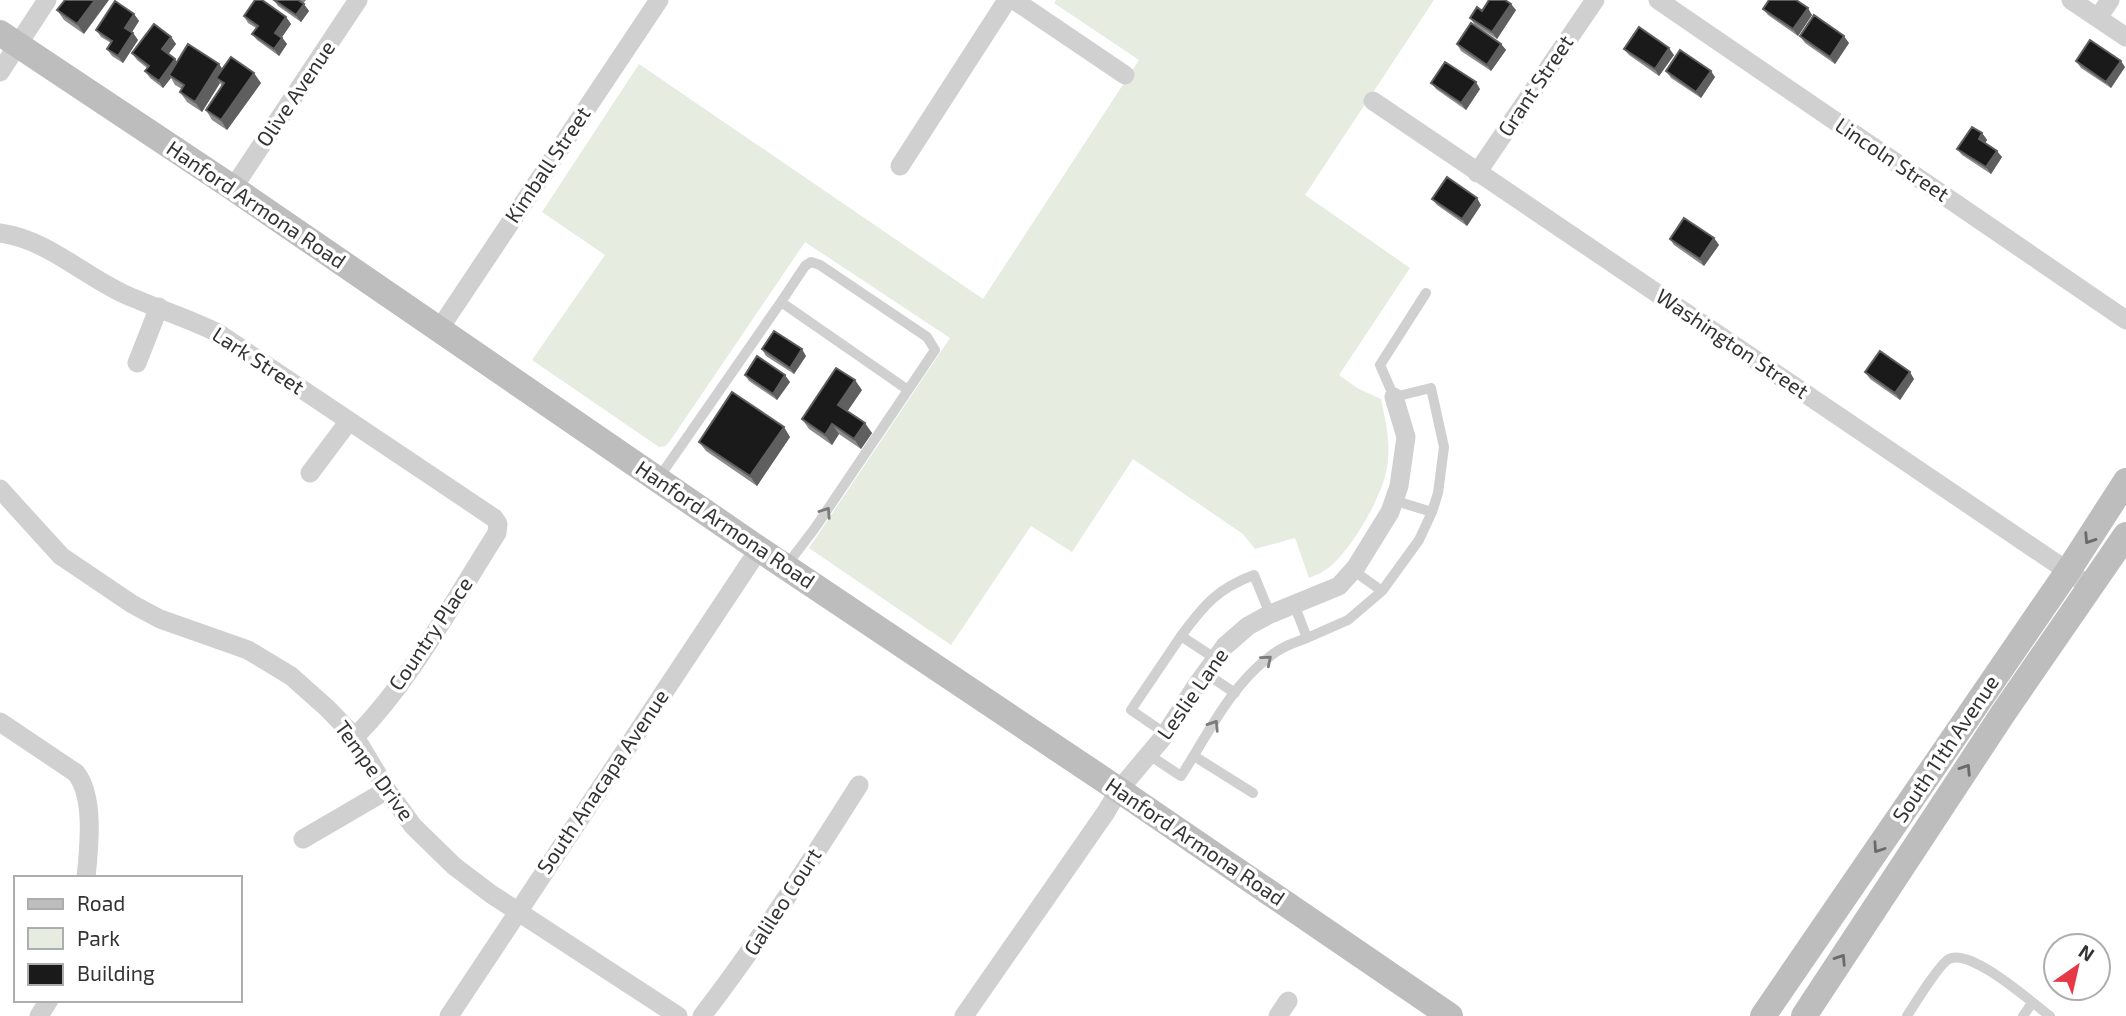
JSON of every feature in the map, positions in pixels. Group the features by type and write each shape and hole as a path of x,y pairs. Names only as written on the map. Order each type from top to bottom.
{"main road":[{"name":"Hanford Armona Road","path":"9,39 233,188 759,549 1119,790 1442,1014"},
{"name":"South 11th Avenue","path":"1763,1016 2068,571 2126,481"},
{"name":"South 11th Avenue","path":"1804,1016 2004,712 2126,535"}],"street":[{"path":"0,72 9,39 47,0"},
{"name":"Olive Avenue","path":"233,188 358,0"},
{"name":"Kimball Street","path":"438,331 659,0"},
{"path":"900,166 1007,0"},
{"path":"1014,0 1125,75"},
{"name":"Grant Street","path":"1478,173 1595,0"},
{"name":"Lincoln Street","path":"1658,0 2126,320"},
{"path":"2071,0 2126,37"},
{"path":"2098,18 2110,0"},
{"name":"Washington Street","path":"1373,101 2091,587"},
{"name":"Lark Street","path":"0,233 32,240 123,294 218,333 495,518 498,524"},
{"path":"137,363 159,307"},
{"name":"Leslie Lane","path":"964,1016 1119,790 1166,734 1226,646 1248,626 1270,614 1339,586 1354,571 1396,501 1406,437 1394,397"},
{"path":"310,473 349,421"},
{"name":"Tempe Drive","path":"0,489 61,556 132,604 160,619 221,639 291,676 355,737 387,790 413,826 438,852 491,894 678,1016"},
{"name":"Country Place","path":"355,737 376,715 426,645 497,533 498,524"},
{"name":"South Anacapa Avenue","path":"449,1016 759,549"},
{"path":"0,722 76,773 82,780 87,793 88,810 86,876"},
{"name":"Galileo Court","path":"702,1016 781,907 859,785"},
{"path":"303,839 387,790"}],"lane":[{"path":"657,479 805,266 811,262 820,265 927,337 935,350 816,528 786,567"},
{"path":"1149,755 1181,776 1235,693 1269,656 1348,620 1382,591 1419,540 1438,493 1444,447 1432,388 1394,397 1380,365 1426,293"},
{"path":"781,302 908,390"},
{"path":"1396,501 1432,512"},
{"path":"1354,571 1382,591"},
{"path":"1166,734 1131,709 1204,604 1230,583 1254,575 1270,614"},
{"path":"1294,604 1307,639"},
{"path":"1181,636 1235,693"},
{"path":"1194,756 1253,793"},
{"path":"1907,1016 1947,960 1958,956 1984,968 2050,1016"},
{"path":"2023,1016 2032,1003"}],"green space":[{"path":"1056,0 1434,0 1305,195 1410,268 1339,375 1357,388 1381,399 1387,429 1386,472 1376,500 1351,543 1330,566 1309,578 1295,538 1255,549 1243,534 1133,459 1072,552 1031,526 951,645 809,548 950,338 805,242 670,441 659,447 532,360 605,255 542,212 639,64 983,299 1139,60 1054,3"}],"building":[{"path":"65,0 95,0 77,24 57,10"},
{"path":"255,0 262,0 286,17 275,33 282,38 274,49 252,34 258,26 244,16"},
{"path":"274,0 298,0 304,4 296,15"},
{"path":"1489,0 1505,0 1511,4 1492,32 1470,18 1477,7 1482,11"},
{"path":"1769,0 1796,0 1808,8 1793,29 1763,9"},
{"path":"115,1 134,14 125,28 133,33 118,56 107,49 112,41 96,30"},
{"path":"1814,15 1844,36 1830,57 1800,36"},
{"path":"1471,23 1501,44 1487,65 1457,44"},
{"path":"154,24 171,37 162,49 175,59 159,81 145,71 149,66 132,53"},
{"path":"1639,27 1669,48 1655,69 1624,49"},
{"path":"2090,40 2121,61 2106,82 2076,61"},
{"path":"188,44 219,64 195,102 180,92 184,85 169,75"},
{"path":"1680,50 1711,71 1696,92 1666,71"},
{"path":"231,57 254,73 221,120 206,110 224,83 216,78"},
{"path":"1445,62 1476,82 1461,103 1431,83"},
{"path":"1972,127 1982,133 1979,139 1997,151 1986,167 1957,149"},
{"path":"1447,177 1477,198 1462,219 1432,199"},
{"path":"1684,218 1714,238 1700,259 1670,239"},
{"path":"774,331 802,349 790,368 762,349"},
{"path":"1880,351 1910,372 1895,393 1865,372"},
{"path":"757,356 785,375 773,394 745,375"},
{"path":"836,368 855,380 838,405 865,423 854,439 832,424 825,435 802,419"},
{"path":"732,392 784,427 750,476 699,442"}]}
